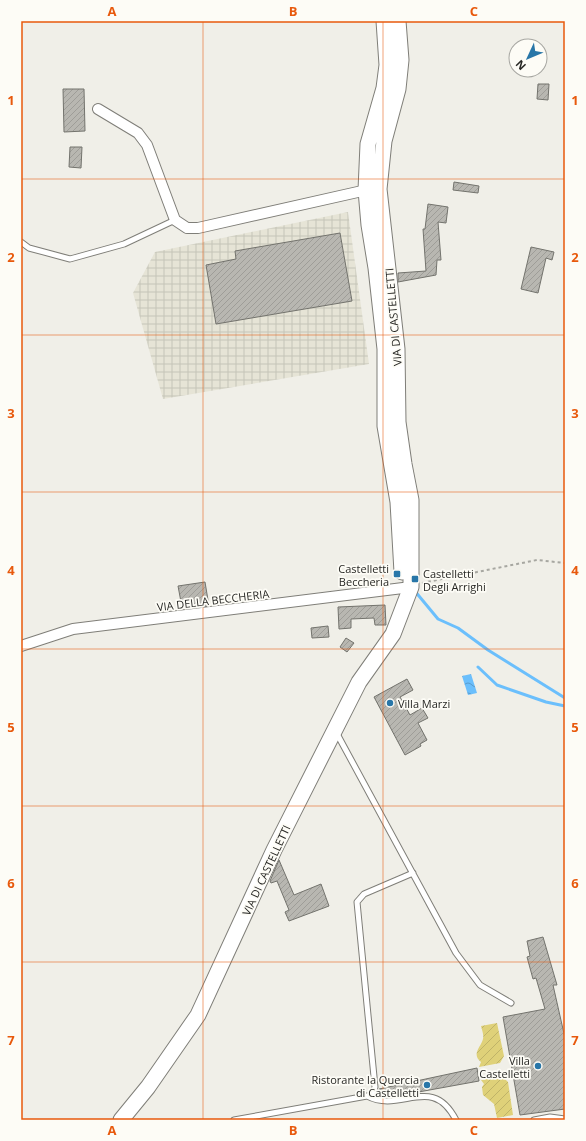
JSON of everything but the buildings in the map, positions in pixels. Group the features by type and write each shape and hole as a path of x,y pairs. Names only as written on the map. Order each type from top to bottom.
{"main road":[{"name":"VIA DI CASTELLETTI","path":"121,1120 148,1087 198,1015 274,850 334,730 359,682 385,647 402,613 407,588 411,500 398,422 397,349 372,189 368,144 384,88 387,65 384,21"},
{"name":"VIA DI CASTELLETTI","path":"372,189 398,89 401,60 398,21"}],"street":[{"path":"98,108 138,133 147,145 175,220 188,228 198,228 372,189"},
{"name":"VIA DELLA BECCHERIA","path":"21,646 73,629 407,588"}],"lane":[{"path":"21,242 29,248 70,259 124,244 175,220"},
{"path":"334,730 456,953 473,978 511,1003"},
{"path":"234,1120 373,1095 375,1087 357,902 364,894 413,873"},
{"path":"367,1096 376,1101 384,1102 423,1096 435,1098 446,1103 456,1120"},
{"path":"534,1120 550,1117 565,1119"}],"path":[{"path":"407,588 421,583 537,560 565,564"}],"shaded area":[{"path":"348,212 369,364 163,399 133,293 155,252"},
{"path":"497,1023 504,1056 500,1063 479,1067 481,1062 478,1059 477,1053 483,1039 481,1026"},
{"path":"502,1076 508,1082 513,1115 497,1118 494,1104 483,1095 482,1087 484,1084 481,1080"}],"water":[{"path":"471,674 477,693 468,695 462,676"}],"waterway":[{"path":"414,590 438,619 458,628 488,650 565,698"},
{"path":"478,667 497,685 546,702 565,706"}],"place":[{"name":"Castelletti Beccheria","path":"397,574"},
{"name":"Castelletti Degli Arrighi","path":"415,579"},
{"name":"Villa Marzi","path":"390,703"},
{"name":"Villa Castelletti","path":"538,1066"},
{"name":"Ristorante la Quercia di Castelletti","path":"427,1085"}]}
